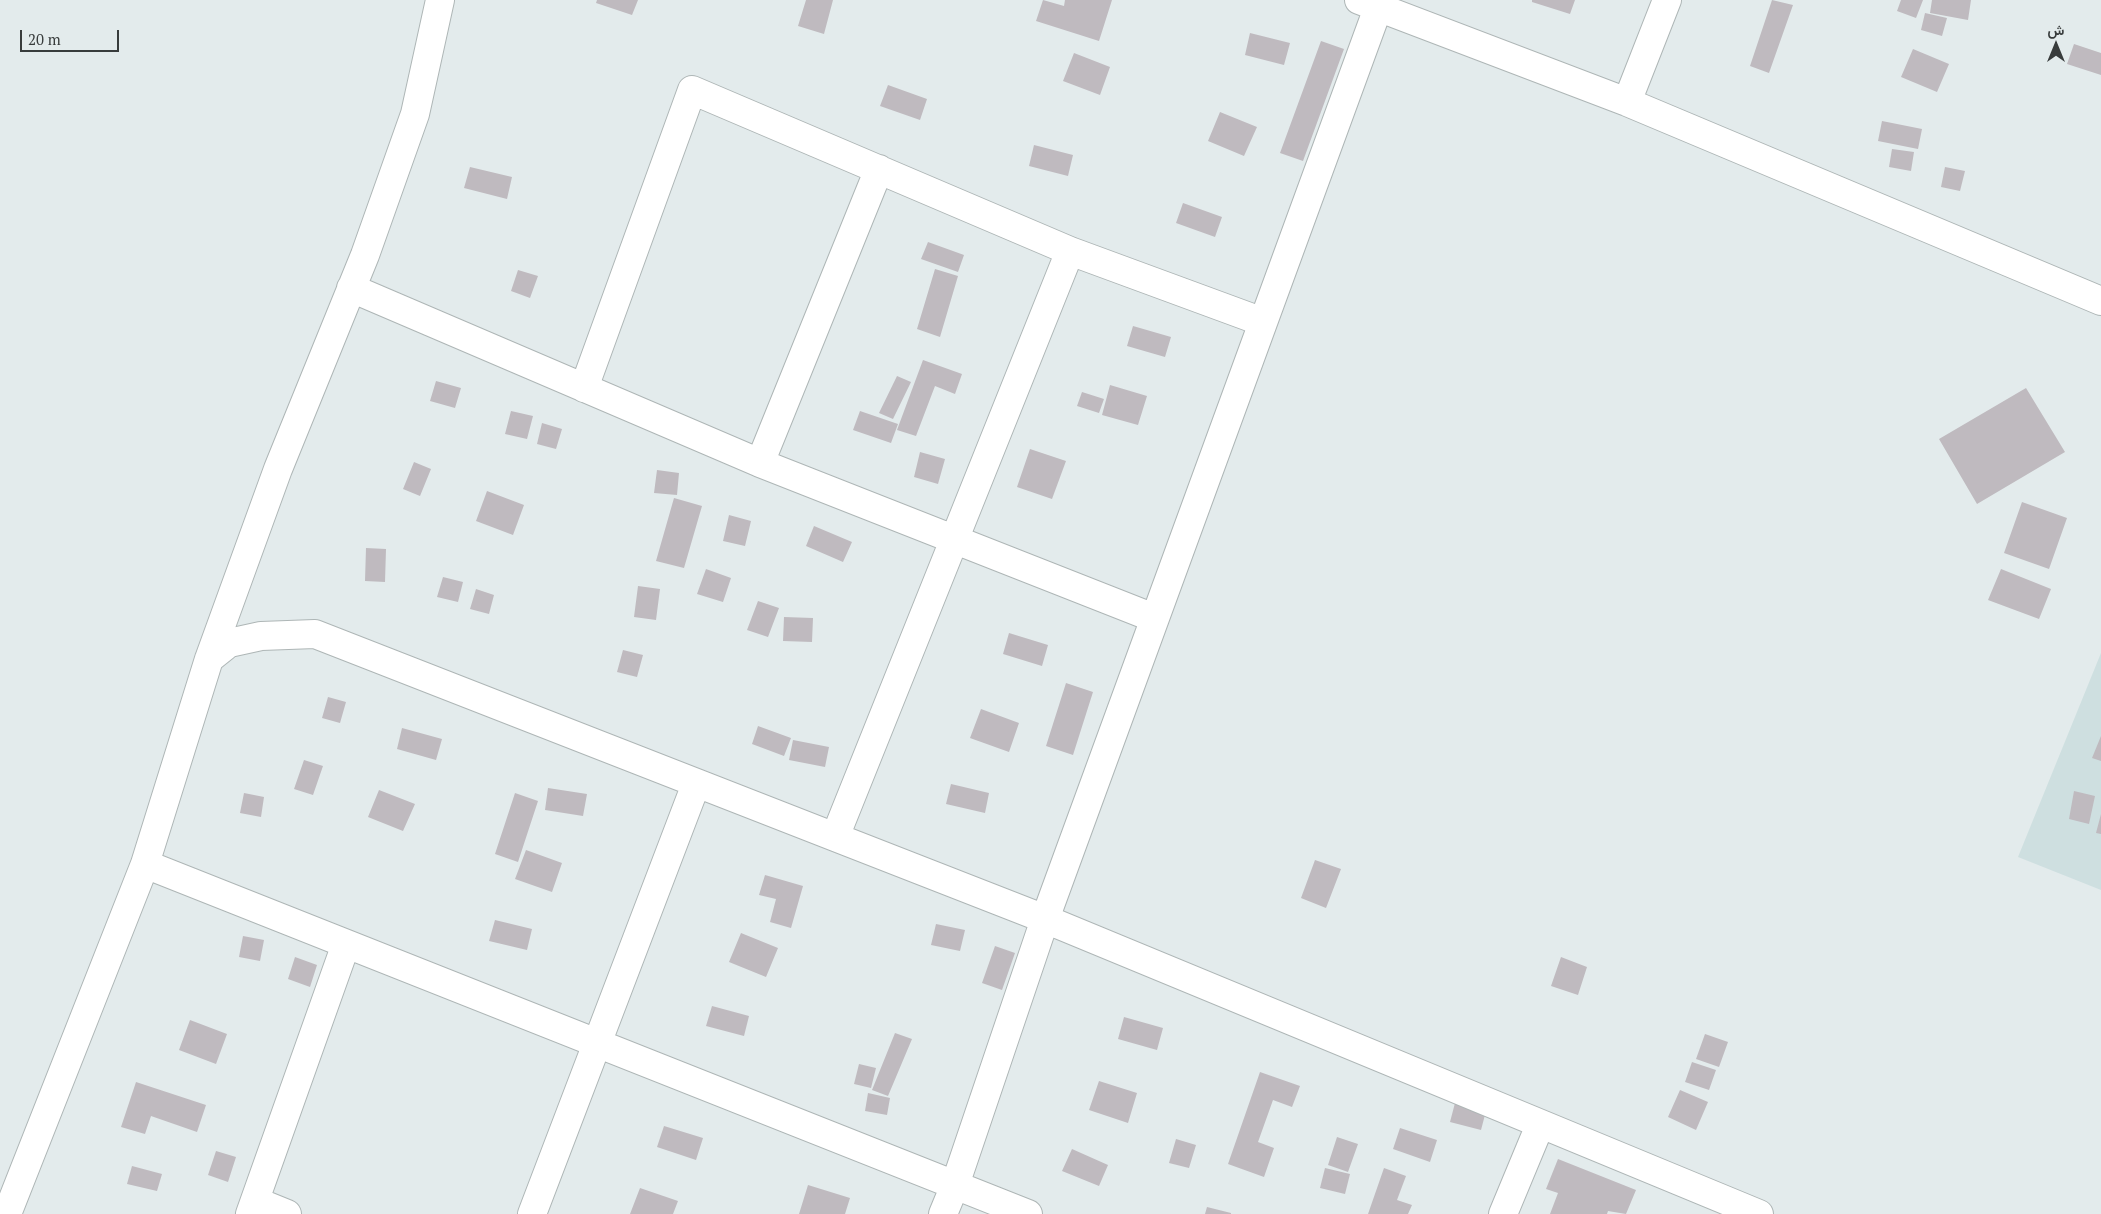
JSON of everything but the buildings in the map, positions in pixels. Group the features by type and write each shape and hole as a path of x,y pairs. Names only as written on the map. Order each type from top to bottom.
{"street":[{"path":"7,1214 144,864 209,659 278,469 351,288 415,114 440,0"},
{"path":"1627,102 1667,0"},
{"path":"943,1214 955,1185 1045,919 1263,322 1368,4 1627,102 2101,301"},
{"path":"584,388 692,90 1070,251 1263,322"},
{"path":"760,463 879,170"},
{"path":"835,838 1070,251"},
{"path":"351,288 760,463 1154,618"},
{"path":"209,659 229,643 261,636 315,634 1045,919 1759,1214"},
{"path":"532,1214 696,784"},
{"path":"144,864 1028,1214"},
{"path":"287,1214 252,1208 346,944"},
{"path":"1503,1214 1540,1125"}],"shaded area":[{"path":"2101,653 2101,890 2018,857"}]}
